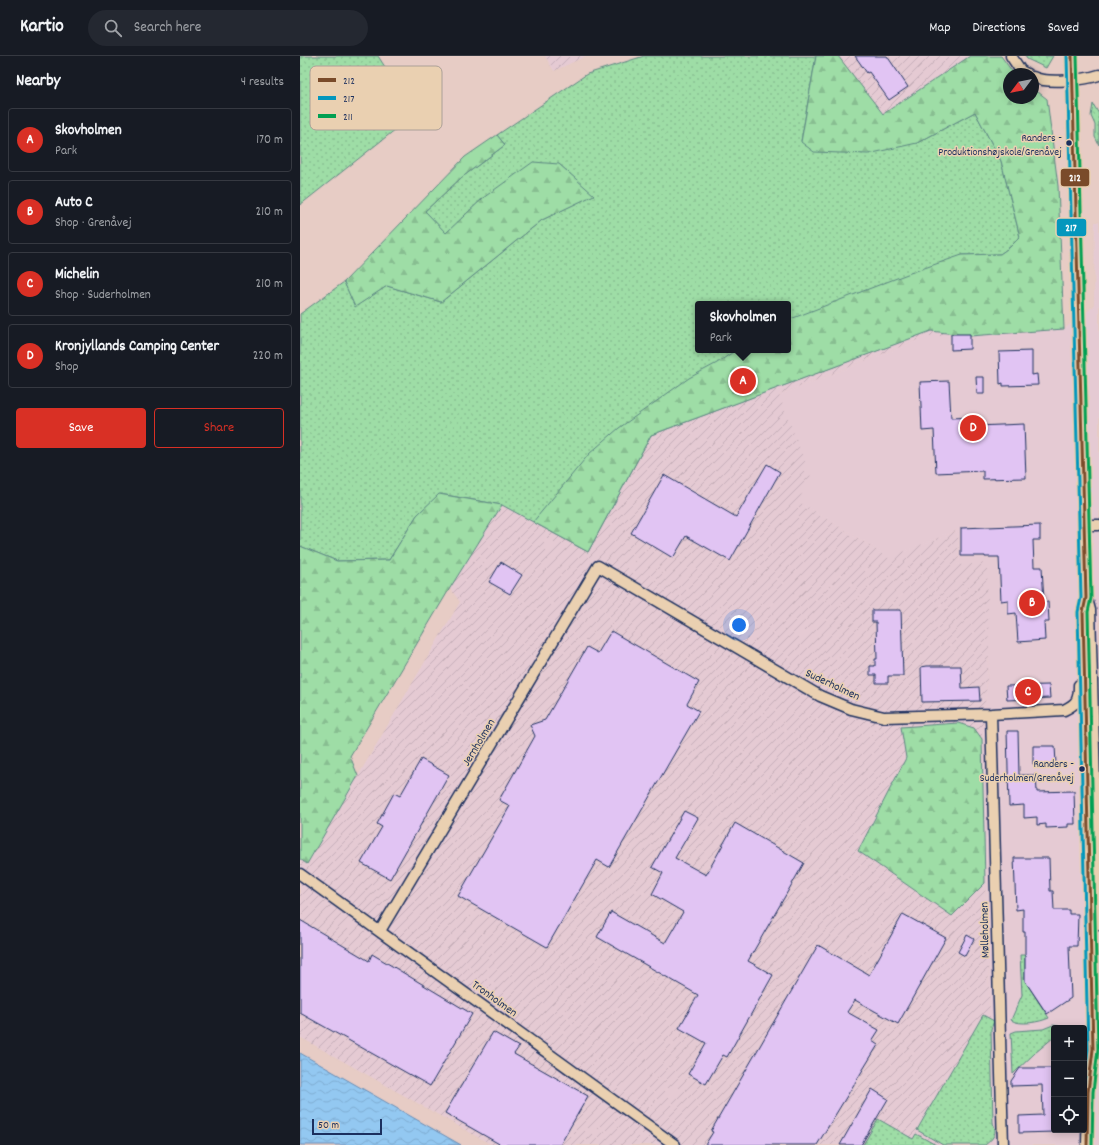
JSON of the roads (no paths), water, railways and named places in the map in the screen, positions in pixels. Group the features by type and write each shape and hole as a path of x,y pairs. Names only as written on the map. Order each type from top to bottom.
{"street":[{"path":"1011,56 1019,68"},
{"path":"1072,56 1086,598 1083,612 1084,647 1099,924"},
{"path":"1039,80 1072,80 1099,75"},
{"path":"1084,525 1099,524"},
{"name":"Suderholmen","path":"598,566 820,696 851,709 884,717 1064,710 1074,704 1079,696 1079,676 1084,647"},
{"name":"Jernholmen","path":"380,931 598,566"},
{"path":"1086,598 1090,610 1095,854 1093,1049 1087,1111 1092,1117 1092,1145"},
{"name":"Mølleholmen","path":"991,714 1003,1145"},
{"name":"Tronholmen","path":"300,874 675,1145"},
{"path":"1087,1133 1087,1145"}],"water":[{"path":"300,1053 461,1145 300,1145"}],"place":[{"name":"Randers - Produktionshøjskole/Grenåvej","path":"1069,143"},
{"name":"Skovholmen","path":"743,381"},
{"name":"Kronjyllands Camping Center","path":"973,428"},
{"name":"Auto C","path":"1032,603"},
{"name":"Michelin","path":"1028,692"},
{"name":"Randers - Suderholmen/Grenåvej","path":"1082,769"}]}
